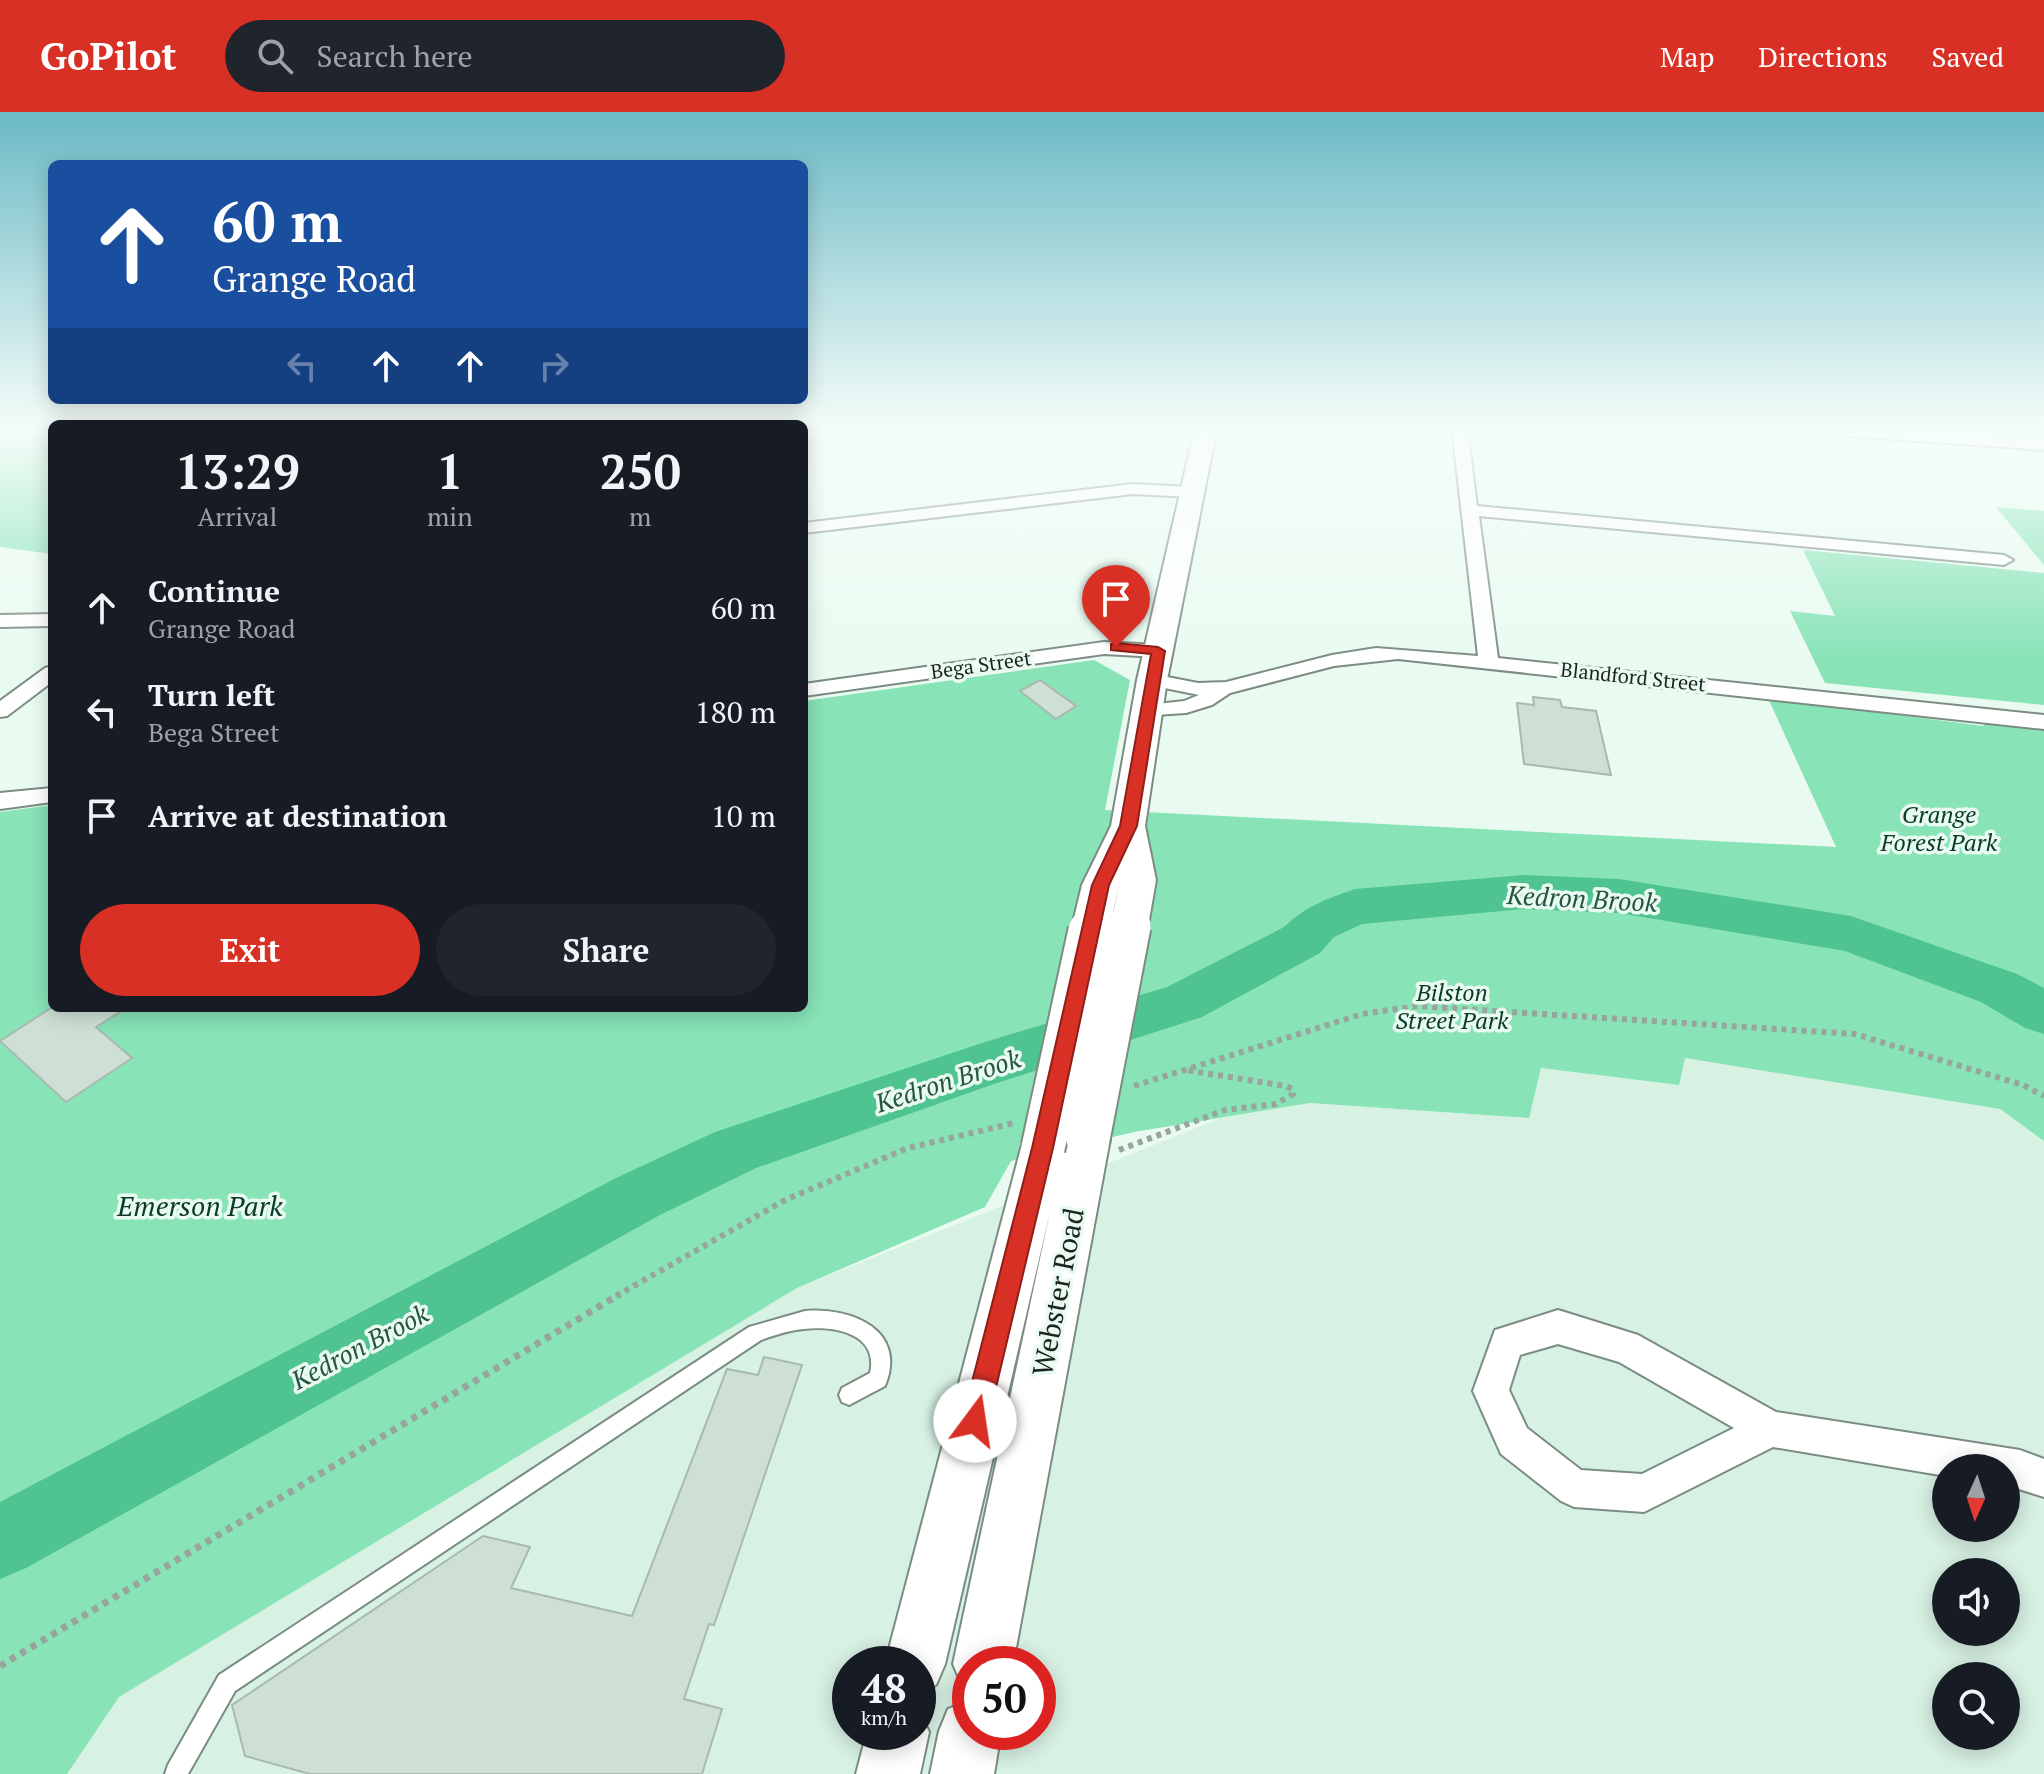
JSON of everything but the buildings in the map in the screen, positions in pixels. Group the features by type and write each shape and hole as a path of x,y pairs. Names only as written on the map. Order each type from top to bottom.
{"main road":[{"path":"1080,1147 1090,931 1100,885 1128,826 1152,681 1188,506"},
{"name":"Webster Road","path":"986,1646 1080,1147 1138,880 1128,826"},
{"name":"Webster Road","path":"921,1646 1080,1147"},
{"path":"888,1774 894,1750"},
{"path":"962,1774 966,1750"}],"street":[{"path":"808,528 993,506"},
{"path":"1470,506 1489,662"},
{"path":"1471,510 2004,560"},
{"path":"0,621 48,620"},
{"name":"Bega Street","path":"808,689 1104,648 1152,681"},
{"name":"Blandford Street","path":"1152,681 1191,688 1225,688 1361,653 1398,653 2044,722"},
{"path":"0,711 48,675"},
{"name":"Blandford Street","path":"1152,681 1192,706 1208,701 1225,688"},
{"path":"0,801 48,795"},
{"path":"1771,1429 1644,1493 1574,1488 1514,1441 1491,1391 1507,1342 1558,1327 1626,1347 1771,1429 2020,1469 2044,1478"}],"lane":[{"path":"176,1773 227,1683 756,1333 811,1319 831,1320 866,1331 881,1351 883,1366 878,1379 849,1395"}],"path":[{"path":"1080,1147 1225,1110 1276,1104 1293,1094 1292,1089 1286,1086 1184,1070"}],"shaded area":[{"path":"1685,1058 2000,1109 2044,1141 2044,1774 67,1774 119,1697 797,1288 1221,1118 1310,1103 1528,1118 1541,1068 1678,1085"}],"green space":[{"path":"0,506 48,506 48,553 0,547"},
{"path":"1996,507 2044,511 2044,565"},
{"path":"1803,550 2044,573 2044,705 1825,683 1790,611 1835,616"},
{"path":"1094,660 1130,680 1105,810 1836,847 1768,698 1983,726 1988,720 2044,728 2044,1141 2000,1109 1685,1058 1679,1085 1541,1068 1529,1118 1310,1103 1134,1132 1011,1161 985,1207 797,1288 119,1697 67,1774 0,1774 0,812 48,806 48,1012 808,1012 808,700"}],"waterway":[{"name":"Kedron Brook","path":"0,1542 637,1197 736,1150 982,1065 1183,1003 1302,940 1317,924 1355,907 1524,892 1619,896 1851,934 1999,988 2044,1013"}],"route":[{"path":"975,1421 1043,1148 1100,885 1128,826 1158,651 1116,647"}],"park label":[{"name":"Grange Forest Park","path":"1939,829"},
{"name":"Bilston Street Park","path":"1452,1007"},
{"name":"Emerson Park","path":"200,1206"}]}
